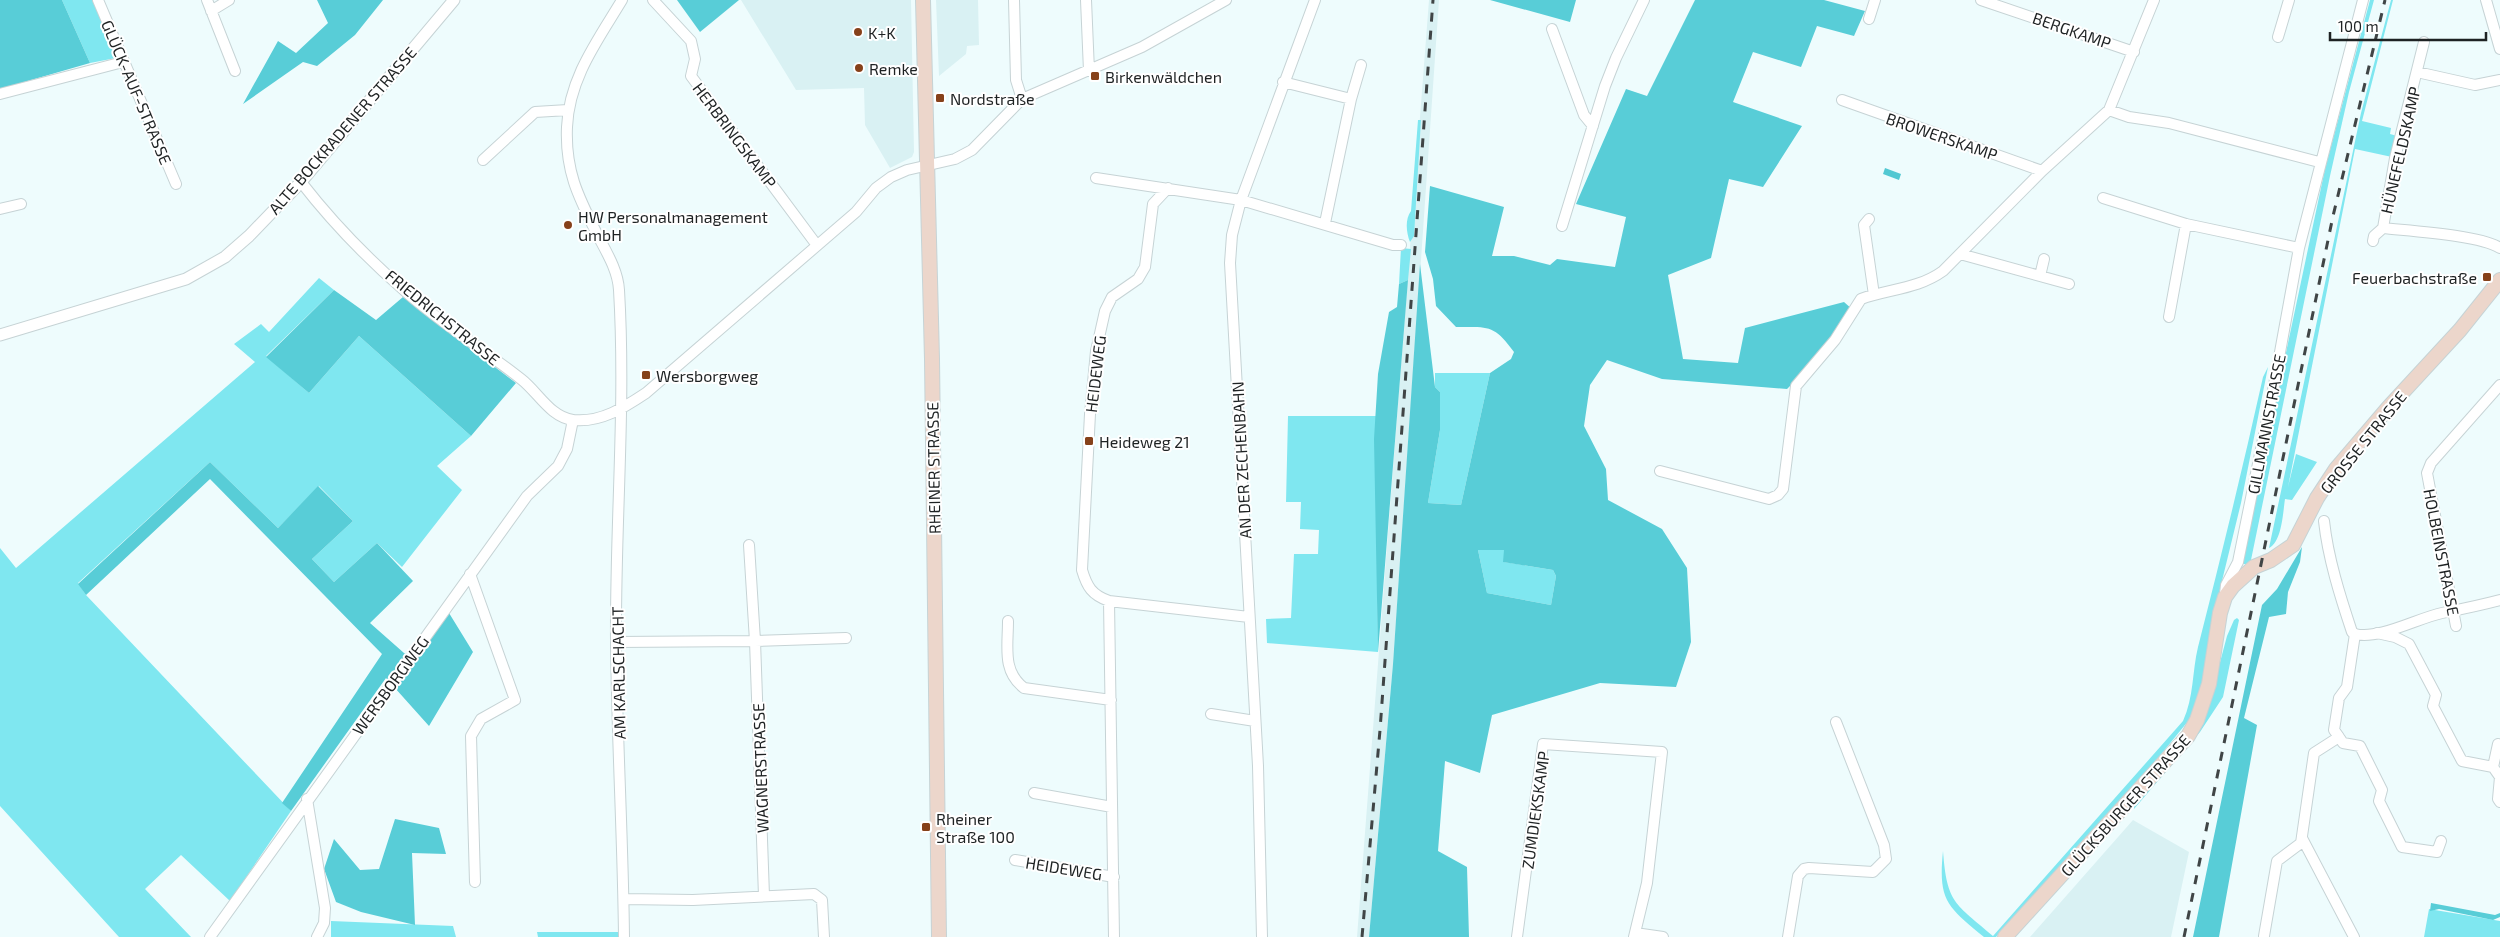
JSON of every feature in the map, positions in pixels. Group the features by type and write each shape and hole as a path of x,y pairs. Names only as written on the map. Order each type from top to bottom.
{"main road":[{"name":"RHEINER STRASSE","path":"924,0 939,937"},
{"name":"GROSSE STRASSE","path":"2225,597 2233,586 2254,567 2271,560 2292,545 2317,498 2336,469 2388,408 2460,330 2500,280"},
{"name":"GLÜCKSBURGER STRASSE","path":"2006,937 2188,736 2198,720 2209,684 2220,613 2225,597"}],"street":[{"name":"GLÜCK-AUF-STRASSE","path":"98,0 176,184"},
{"path":"207,0 235,71"},
{"path":"211,10 229,0"},
{"name":"ALTE BOCKRADENER STRASSE","path":"0,335 193,276 225,257 249,236 301,182 454,0"},
{"name":"AM KARLSCHACHT","path":"622,0 578,73 568,110 567,147 570,175 580,200 612,263 619,287 621,410 616,642 624,937"},
{"name":"HERBRINGSKAMP","path":"653,0 691,41 695,58 691,76 816,244"},
{"path":"1014,0 1016,80 1022,99"},
{"path":"1086,0 1089,71"},
{"path":"573,420 602,417 621,410 646,392 816,244 856,212 876,188 891,177 955,159 972,150 985,139 1010,108 1022,99 1142,47 1226,0"},
{"name":"AN DER ZECHENBAHN","path":"1262,937 1255,720 1230,263 1232,235 1241,200 1283,82 1315,0"},
{"path":"1562,226 1616,58 1644,0"},
{"path":"1869,19 1875,0"},
{"name":"BERGKAMP","path":"1981,0 2134,52"},
{"path":"1660,471 1769,499 1778,495 1783,489 1796,386 1835,340 1862,299 1913,286 1931,279 1960,254 2042,171 2109,110 2154,0"},
{"path":"2278,37 2289,0"},
{"name":"GILLMANNSTRASSE","path":"2225,597 2226,586 2238,562 2274,385 2299,248 2319,162 2363,0"},
{"path":"2486,0 2500,48"},
{"path":"1552,29 1584,114 1593,126"},
{"name":"HÜNEFELDSKAMP","path":"2373,241 2374,236 2383,228 2395,158 2424,42"},
{"path":"0,94 123,62"},
{"path":"1325,223 1360,65"},
{"name":"HÜNEFELDSKAMP","path":"2417,72 2476,85 2500,80"},
{"path":"1283,82 1351,99"},
{"name":"BROWERSKAMP","path":"1842,100 2042,171"},
{"path":"483,160 535,112 568,110"},
{"path":"2109,110 2129,117 2169,124 2319,162"},
{"path":"1096,178 1241,200 1393,244 1401,244"},
{"name":"FRIEDRICHSTRASSE","path":"301,182 333,221 406,293 523,380 557,414 573,420"},
{"name":"HEIDEWEG","path":"1168,188 1152,204 1145,267 1138,279 1112,297 1105,311 1096,351 1090,414 1082,570 1087,586 1096,596 1109,601 1249,617"},
{"path":"2102,198 2186,224 2299,248"},
{"path":"0,209 21,204"},
{"path":"1869,219 1864,225 1874,295"},
{"path":"2169,317 2186,224"},
{"name":"HÜNEFELDSKAMP","path":"2383,228 2451,236 2490,243 2500,248"},
{"path":"1960,254 2069,284"},
{"path":"2040,276 2044,259"},
{"name":"HOLBEINSTRASSE","path":"2456,626 2428,473 2431,463 2500,385"},
{"name":"WERSBORGWEG","path":"210,937 307,799 527,496 558,466 567,449 573,420"},
{"path":"2324,521 2326,542 2352,632 2355,634 2377,633 2444,612 2453,612 2500,600"},
{"name":"WAGNERSTRASSE","path":"749,545 755,641 764,896"},
{"path":"470,574 515,700 481,719 471,736 475,882"},
{"name":"HEIDEWEG","path":"1109,601 1114,937"},
{"path":"1008,622 1009,671 1015,682 1024,688 1111,700"},
{"path":"2377,633 2395,637 2409,644 2436,695 2433,706 2462,761 2494,767"},
{"path":"2355,634 2348,687 2339,698 2334,730 2343,743 2360,746 2382,790 2379,801 2402,847 2437,852 2441,841"},
{"path":"616,642 846,638"},
{"path":"1211,714 1255,720"},
{"path":"1788,937 1798,876 1801,872 1809,868 1873,872 1886,859 1884,845 1836,722"},
{"path":"2264,936 2276,861 2302,843 2314,753 2339,737"},
{"name":"ZUMDIEKSKAMP","path":"1517,937 1544,744 1662,752 1647,884 1634,935 1663,937"},
{"path":"2498,744 2494,767 2500,777 2498,800 2500,802"},
{"path":"1034,793 1112,808"},
{"path":"307,799 325,908 324,923 317,937"},
{"path":"2302,838 2354,937"},
{"name":"HEIDEWEG","path":"1015,860 1114,876"},
{"path":"624,899 693,900 814,894 822,900 824,937"}],"shaded area":[{"path":"0,0 62,0 90,63 0,89"},
{"path":"62,0 93,0 116,58 90,63"},
{"path":"317,0 383,0 355,35 317,66 303,62 243,104 278,41 296,53 328,23"},
{"path":"677,0 739,0 700,32"},
{"path":"741,0 911,0 914,152 912,157 890,168 865,125 864,88 796,90"},
{"path":"936,0 978,0 979,45 967,46 966,54 939,76"},
{"path":"1429,0 1439,0 1393,664 1369,937 1357,937"},
{"path":"1490,0 1576,0 1570,22"},
{"path":"1695,0 1824,0 1865,11 1854,36 1817,26 1801,67 1753,52 1733,102 1802,126 1763,187 1729,179 1711,258 1668,275 1683,359 1738,363 1745,328 1844,302 1853,310 1808,368 1787,389 1662,379 1607,360 1590,385 1584,426 1606,469 1608,500 1662,529 1687,568 1691,642 1676,687 1600,683 1492,715 1480,773 1445,761 1438,851 1467,867 1469,937 1369,937 1393,664 1420,264 1435,387 1440,392 1440,430 1428,503 1461,505 1490,373 1511,359 1514,352 1501,336 1490,329 1456,327 1436,306 1433,279 1425,252 1430,186 1504,207 1492,256 1514,256 1550,265 1557,259 1615,267 1626,217 1576,204 1626,89 1647,96","holes":["1478,550 1504,550 1503,562 1553,570 1556,576 1551,605 1487,593"]},
{"path":"2370,0 2374,0 2349,92 2330,176 2251,560 2247,564 2241,564 2325,169"},
{"path":"2391,0 2393,0 2362,121 2391,128 2390,134 2397,136 2392,157 2355,149 2288,487 2296,454 2317,462 2292,500 2285,499 2277,540 2269,548 2361,113"},
{"path":"1418,120 1421,120 1414,236 1410,242 1407,222 1411,211"},
{"path":"1885,168 1901,174 1899,180 1883,174"},
{"path":"1401,248 1411,249 1408,280 1399,284"},
{"path":"319,278 334,290 266,356 309,393 359,336 471,436 437,466 462,490 402,567 377,543 334,582 312,559 353,521 319,486 278,528 210,462 78,583 86,595 291,811 230,901 181,855 145,889 191,937 119,937 0,806 0,548 16,568 255,362 234,344 261,324 269,332"},
{"path":"1408,280 1378,652 1374,439 1378,374 1389,312 1397,307 1399,284"},
{"path":"334,290 376,320 403,297 516,383 471,436 359,336 309,393 266,357"},
{"path":"2268,367 2241,503 2220,589 2201,690 2189,720 2145,774 1996,937 1984,937 1961,918 1948,901 1942,881 1943,851 1947,882 1955,901 1993,936 2183,721 2191,694 2198,647 2263,377"},
{"path":"1435,373 1490,373 1461,505 1428,503 1440,430 1440,392 1435,387"},
{"path":"1288,416 1376,416 1378,652 1267,643 1266,619 1291,618 1294,554 1318,554 1319,530 1300,529 1301,502 1286,502"},
{"path":"210,462 278,528 318,486 353,521 312,559 334,582 377,543 413,581 370,623 404,653 416,658 449,613 473,652 429,726 386,678 291,811 282,803 382,654 210,479 86,595 78,584"},
{"path":"2302,547 2300,562 2288,592 2286,614 2269,617 2244,718 2257,725 2219,937 2193,937 2262,605 2277,589"},
{"path":"1478,550 1504,550 1504,562 1553,570 1556,576 1551,605 1487,593"},
{"path":"2237,618 2239,620 2223,697 2200,732 2134,809 2133,806 2177,757 2215,681 2227,636 2234,620"},
{"path":"395,819 439,828 446,854 412,853 415,925 361,912 336,902 324,869 334,839 360,870 379,869"},
{"path":"2133,820 2189,852 2171,937 2030,937"},
{"path":"2431,903 2495,915 2500,913 2500,917 2493,920 2439,909 2430,911"},
{"path":"2429,909 2500,921 2500,937 2424,937"},
{"path":"331,921 453,926 456,937 331,937"},
{"path":"537,932 618,932 618,937 538,937"}],"railway":[{"path":"1362,937 1380,730 1433,0"},
{"path":"2184,937 2333,216 2385,0"}],"place":[{"name":"K+K","path":"858,32"},
{"name":"Remke","path":"859,68"},
{"name":"Birkenwäldchen","path":"1095,76"},
{"name":"Nordstraße","path":"940,98"},
{"name":"HW Personalmanagement GmbH","path":"568,225"},
{"name":"Feuerbachstraße","path":"2487,277"},
{"name":"Wersborgweg","path":"646,375"},
{"name":"Heideweg 21","path":"1089,441"},
{"name":"Rheiner Straße 100","path":"926,827"}]}
